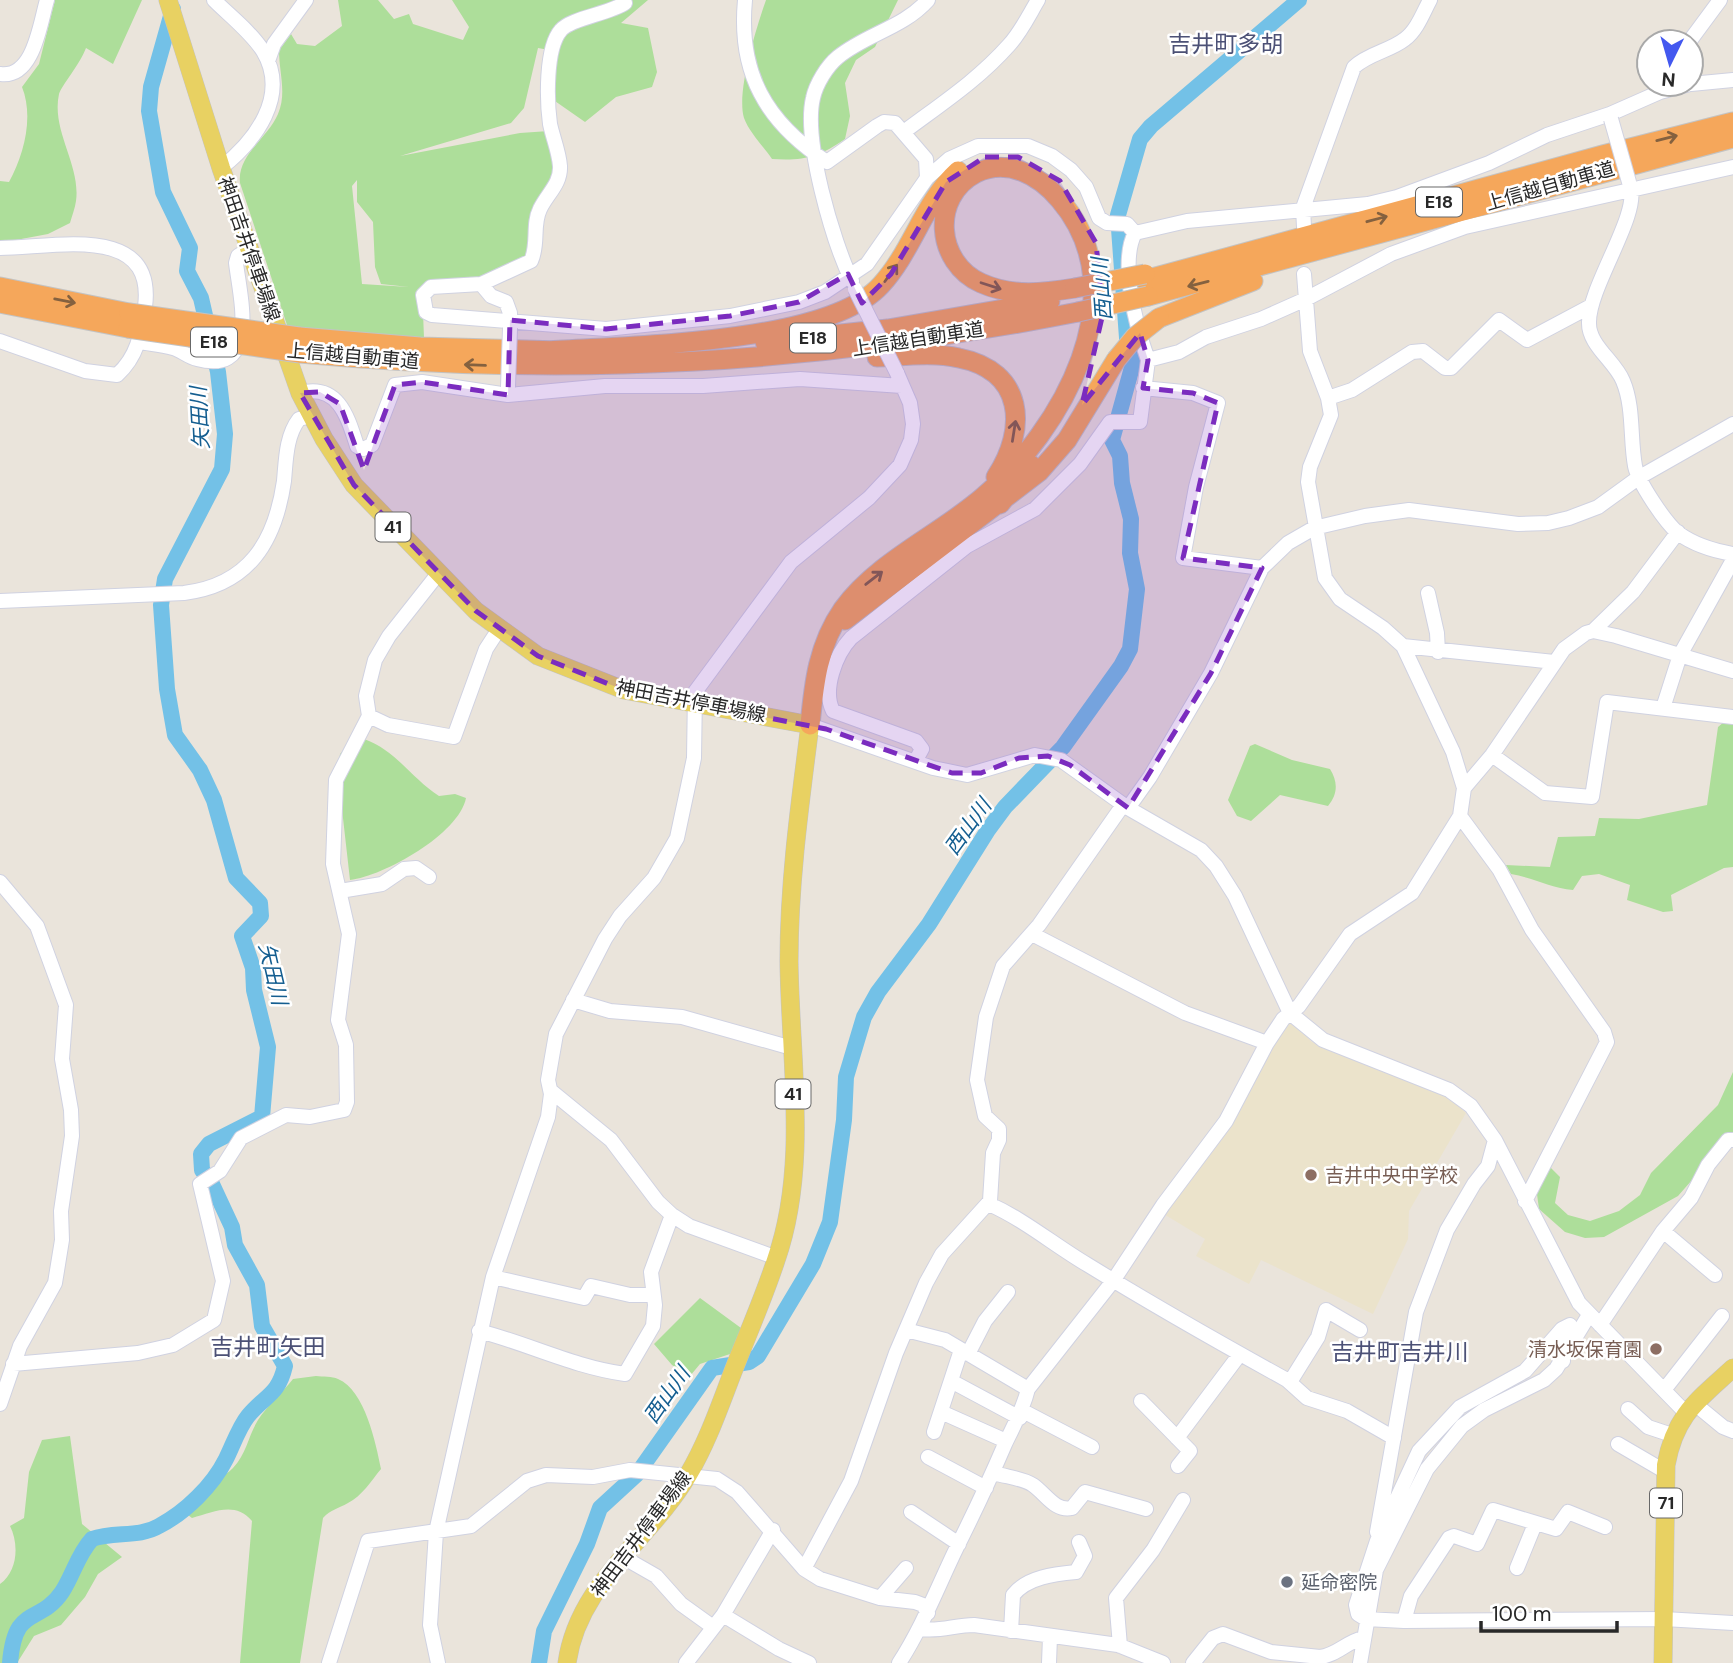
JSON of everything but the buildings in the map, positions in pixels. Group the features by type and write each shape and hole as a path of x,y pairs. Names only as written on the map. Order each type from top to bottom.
{"highway":[{"name":"上信越自動車道","path":"1146,283 1603,155 1733,122"},
{"name":"上信越自動車道","path":"0,303 132,328 469,365 616,366 818,354 942,337 1077,299 1429,220 1733,138"},
{"path":"547,351 745,334 840,313 855,306 881,285 901,258 934,196 959,170 985,157 1018,157 1046,170 1065,188 1081,209 1100,259 1103,313 1092,361 1071,407 1045,447 1000,504"},
{"path":"810,725 816,672 823,647 840,614 865,585 968,509 1020,461 1059,404 1085,346 1093,288 1081,236 1063,203 1041,181 1017,169 989,169 964,182 954,193 944,219 944,234 954,261 964,272 979,282 1012,292 1077,299"},
{"path":"823,647 839,626 861,607 1040,472 1067,440 1116,360 1135,337 1159,318 1212,296 1429,220"},
{"name":"上信越自動車道","path":"0,287 132,328"},
{"name":"上信越自動車道","path":"300,345 547,351 682,348 816,338 1077,299"},
{"path":"616,366 672,368 925,355 958,357 975,362 990,369 1009,388 1014,401 1016,428 1001,470 968,509"}],"main road":[{"name":"神田吉井停車場線","path":"168,0 221,168 300,393 311,416 354,485 438,574 499,629 538,656 593,680 695,704 810,725 791,896 794,1163 789,1208 777,1258 710,1433 688,1476 597,1588 579,1621 567,1663"},
{"name":"71","path":"1663,1663 1666,1472 1672,1435 1690,1408 1733,1368"}],"street":[{"path":"0,74 19,71 32,50 47,0"},
{"path":"214,0 254,40 268,61 273,81 266,115 241,153 221,168"},
{"path":"268,61 274,44 306,0"},
{"path":"745,0 744,49 752,77 766,107 802,146 827,162 884,122 895,123 905,131 926,159 927,178"},
{"path":"438,1663 430,1625 436,1532 492,1277 548,1117 551,1091 548,1080 556,1034 605,939 620,916 654,878 677,838 694,758 695,692 701,681 729,650 791,562 869,498 900,465 911,440 913,424 910,404 848,274 826,203 811,123 813,98 828,68 848,50 901,24 929,0"},
{"path":"905,131 945,104 987,69 1011,43 1038,0"},
{"path":"1304,227 1303,208 1354,66 1364,58 1403,41 1412,34 1430,0"},
{"path":"1699,28 1720,0"},
{"path":"625,4 560,30 553,48 548,88 550,122 560,167 557,182 536,220 535,252 531,261 481,284 431,287 422,295 426,312 432,315 510,324 606,329 730,316 799,302 825,292 848,274 867,264 927,178 949,159 978,146 1003,143 1028,146 1052,156 1072,170 1086,187 1099,219 1107,223 1127,224 1135,233"},
{"path":"1705,83 1733,80"},
{"path":"916,760 922,748 916,741 833,711 829,697 840,650 850,638 967,546 1045,500 1080,464 1110,422 1140,422 1148,360 1134,311 1130,242 1135,233 1187,221 1368,204 1397,197 1489,163 1547,135 1611,117 1644,98"},
{"path":"1611,117 1631,187 1622,230 1591,306 1588,325 1594,340 1616,368 1627,393 1638,478 1678,533 1718,552 1733,554"},
{"path":"1148,360 1179,352 1206,337 1235,330 1306,299 1391,254 1465,227 1631,187 1733,167"},
{"path":"0,248 75,245 125,253 138,262 145,278 146,295 132,328 127,366 117,374 106,376 85,371 0,341"},
{"path":"132,328 186,355 209,361 236,351 240,344 243,318 236,263 237,256 249,249"},
{"path":"899,1663 921,1629 958,1544 1021,1414 1028,1389 1113,1281 1163,1205 1226,1121 1267,1043 1290,1013 1299,1006 1350,934 1412,893 1460,816 1464,788 1441,723 1403,646 1332,589 1325,578 1314,528 1308,482 1310,467 1331,415 1328,398 1310,351 1304,274"},
{"path":"481,284 491,296 506,302 510,324 508,391"},
{"path":"1328,398 1352,390 1412,352 1423,351 1445,368 1451,368 1499,320 1527,340 1591,306"},
{"path":"300,393 320,392 340,404 357,446 363,449 372,445 395,385 422,382 508,391 605,386 703,386 800,379 899,380"},
{"path":"1143,388 1193,393 1217,403 1196,486 1183,558 1262,568"},
{"path":"0,601 184,593 207,590 228,582 242,573 258,553 281,501 290,430 299,419 311,416"},
{"path":"804,1569 851,1481 906,1330 942,1254 989,1204 993,1153 999,1140 999,1129 985,1116 977,1080 986,1017 1003,965 1032,934 1150,777 1211,673 1262,568 1287,542 1314,528 1366,516 1409,510 1518,524 1548,523 1598,507 1638,478 1733,424"},
{"path":"1464,788 1492,755 1554,662 1576,638 1593,631 1633,592 1678,533"},
{"path":"1663,708 1680,655 1733,560"},
{"path":"13,1364 161,1348 173,1345 214,1320 223,1281 200,1184 220,1171 241,1138 286,1115 310,1117 335,1114 344,1110 347,1102 346,1045 338,1020 349,934 333,864 336,780 369,716 366,696 375,660 389,636 438,574"},
{"path":"1428,593 1437,633 1438,652"},
{"path":"369,716 388,725 454,737 486,649 499,629"},
{"path":"1593,631 1733,671"},
{"path":"1403,646 1438,652 1554,662"},
{"path":"1492,755 1545,793 1592,797 1607,702 1733,717"},
{"path":"810,725 933,768 967,775 1019,758 1055,758 1125,807 1184,837 1216,866 1235,896 1290,1013 1310,1031 1337,1047 1459,1096 1471,1106 1495,1140 1571,1292 1594,1320 1664,1390 1690,1408 1733,1431"},
{"path":"1460,816 1499,869 1532,930 1600,1025 1607,1042 1525,1201"},
{"path":"340,891 382,884 404,869 416,868 429,877"},
{"path":"0,882 37,926 66,1005 62,1059 71,1110 72,1136 61,1211 59,1266 50,1294 13,1364 0,1404"},
{"path":"1032,934 1185,1013 1267,1043"},
{"path":"573,1000 610,1011 682,1017 792,1048"},
{"path":"551,1091 611,1140 672,1215 689,1226 777,1258"},
{"path":"1360,1663 1376,1570 1427,1469 1442,1447 1462,1426 1484,1410 1544,1380 1563,1361 1691,1198 1708,1165 1728,1140 1733,1139"},
{"path":"1377,1541 1416,1312 1427,1276 1447,1230 1488,1166 1495,1140"},
{"path":"989,1204 1024,1220 1038,1235 1113,1281 1290,1382 1307,1398 1347,1411 1394,1438"},
{"path":"480,1331 520,1342 591,1370 625,1374 653,1326 651,1272 672,1215"},
{"path":"1663,1231 1715,1275"},
{"path":"492,1277 584,1298 591,1286 630,1295 653,1295"},
{"path":"934,1432 964,1352 1008,1292"},
{"path":"1290,1382 1318,1337 1326,1310 1360,1330"},
{"path":"1664,1390 1723,1316"},
{"path":"1563,1361 1560,1354 1572,1333 1570,1325 1562,1329 1525,1371 1469,1401 1447,1420 1419,1451 1377,1541 1356,1605 1358,1614 1366,1619 1404,1621 1664,1619 1733,1623"},
{"path":"906,1330 945,1340 1028,1389"},
{"path":"1177,1438 1240,1354"},
{"path":"951,1381 1092,1447"},
{"path":"1141,1401 1190,1451 1178,1466"},
{"path":"1628,1409 1647,1427 1672,1435"},
{"path":"941,1412 1006,1441"},
{"path":"1618,1444 1666,1472"},
{"path":"928,1457 986,1489"},
{"path":"329,1663 369,1541 471,1526 527,1481 546,1475 593,1477 629,1470 717,1479 729,1485 773,1530 804,1569 820,1579 880,1598 915,1602 923,1605 928,1612"},
{"path":"994,1473 1032,1484 1066,1510 1072,1508 1085,1492 1146,1509"},
{"path":"1120,1646 1116,1598 1153,1550 1183,1500"},
{"path":"1404,1621 1410,1596 1449,1538 1454,1536 1477,1544 1493,1510 1556,1529 1568,1512 1605,1527"},
{"path":"911,1512 958,1544"},
{"path":"1517,1568 1535,1524"},
{"path":"685,1663 723,1615 773,1530"},
{"path":"1011,1631 1013,1595 1017,1590 1047,1575 1076,1572 1085,1556 1079,1542"},
{"path":"621,1556 656,1576 681,1604 713,1627"},
{"path":"880,1598 905,1568"},
{"path":"723,1615 779,1649 809,1663"},
{"path":"921,1629 939,1632 961,1625 1120,1646 1147,1660 1163,1663"},
{"path":"1193,1663 1213,1638 1223,1634 1271,1652 1319,1660 1333,1655 1354,1640 1363,1638"},
{"path":"1049,1663 1050,1637"},
{"path":"770,1663 779,1649"}],"highlighted area":[{"path":"985,157 1018,157 1060,181 1096,243 1103,313 1082,405 1140,333 1148,360 1143,388 1193,393 1218,403 1183,558 1262,568 1211,673 1128,808 1070,765 1048,756 1019,758 981,773 952,773 826,729 624,690 538,656 476,611 354,485 300,393 320,392 340,404 364,470 395,385 422,382 508,395 510,320 606,329 730,316 799,302 848,274 862,303 891,274 946,182"}],"shaded area":[{"name":"吉井中央中学校","path":"1286,1022 1291,1022 1312,1042 1450,1098 1466,1113 1409,1211 1408,1239 1373,1314 1261,1260 1249,1284 1196,1256 1205,1239 1162,1213"}],"green space":[{"path":"55,0 142,0 113,64 86,48 59,94 59,121 76,188 76,204 70,223 48,234 0,243 0,181 9,182 23,148 27,111 22,87 39,64"},
{"path":"338,0 378,0 394,19 409,14 413,24 463,40 469,27 452,0 648,0 621,23 648,28 657,72 652,87 616,97 585,122 552,99 555,51 538,48 524,108 511,123 400,156 520,133 549,131 558,168 531,253 481,282 422,287 424,338 289,331 240,183 243,164 273,123 281,106 279,50 291,34 297,44 315,46 342,26","holes":["357,180 357,202 373,222 375,267 381,284 409,287 362,284 352,186"]},
{"path":"766,0 898,0 875,47 856,60 845,83 850,116 845,139 811,156 772,159 744,118 742,107 745,76"},
{"path":"1724,722 1733,723 1733,867 1724,868 1671,895 1673,911 1663,912 1627,900 1630,885 1599,874 1582,876 1573,890 1511,874 1506,865 1550,867 1558,837 1595,836 1599,818 1639,819 1707,805 1718,727"},
{"path":"364,739 395,757 439,796 455,794 466,798 460,812 435,839 400,862 350,880 338,774 340,754 349,744"},
{"path":"1255,744 1292,760 1330,769 1336,788 1328,806 1280,795 1251,821 1237,816 1228,800 1250,746"},
{"path":"1733,1072 1733,1133 1678,1196 1604,1237 1585,1238 1565,1232 1539,1209 1537,1194 1550,1167 1560,1177 1555,1203 1568,1215 1590,1221 1619,1211 1640,1195 1651,1173 1718,1105"},
{"path":"700,1298 741,1328 733,1353 700,1364 690,1376 672,1365 654,1344"},
{"path":"316,1376 338,1379 355,1394 368,1419 381,1469 358,1496 323,1518 300,1663 240,1663 252,1521 239,1511 231,1510 192,1518 184,1512 186,1503 196,1491 233,1468 258,1420 293,1379"},
{"path":"70,1436 82,1524 122,1557 98,1574 85,1597 61,1625 34,1636 17,1663 0,1663 0,1584 10,1572 16,1549 10,1526 24,1518 29,1472 42,1440"}],"waterway":[{"name":"西山川","path":"539,1663 544,1631 587,1544 600,1508 637,1474 712,1368 749,1362 758,1356 813,1264 830,1222 844,1120 846,1077 864,1017 878,992 929,924 988,830 1005,807 1063,747 1121,666 1130,649 1137,589 1130,553 1131,519 1122,483 1120,456 1112,440 1134,360 1127,338 1118,215 1140,139 1151,126 1299,0"},
{"name":"矢田川","path":"10,1663 17,1631 23,1623 45,1609 62,1592 92,1539 151,1530 189,1506 206,1488 226,1459 245,1420 279,1384 285,1366 262,1326 257,1285 235,1245 232,1227 212,1184 202,1170 201,1154 209,1144 262,1117 268,1047 254,990 253,968 242,936 261,916 260,903 236,878 214,800 200,770 175,735 167,689 161,605 165,579 222,469 225,434 218,372 201,298 187,271 190,248 163,192 149,111 151,87 173,9"}],"place":[{"name":"吉井中央中学校","path":"1311,1175"},
{"name":"清水坂保育園","path":"1656,1349"},
{"name":"延命密院","path":"1287,1582"}],"district":[{"name":"吉井町多胡","path":"1226,44"},
{"name":"吉井町矢田","path":"268,1347"},
{"name":"吉井町吉井川","path":"1400,1352"}]}
